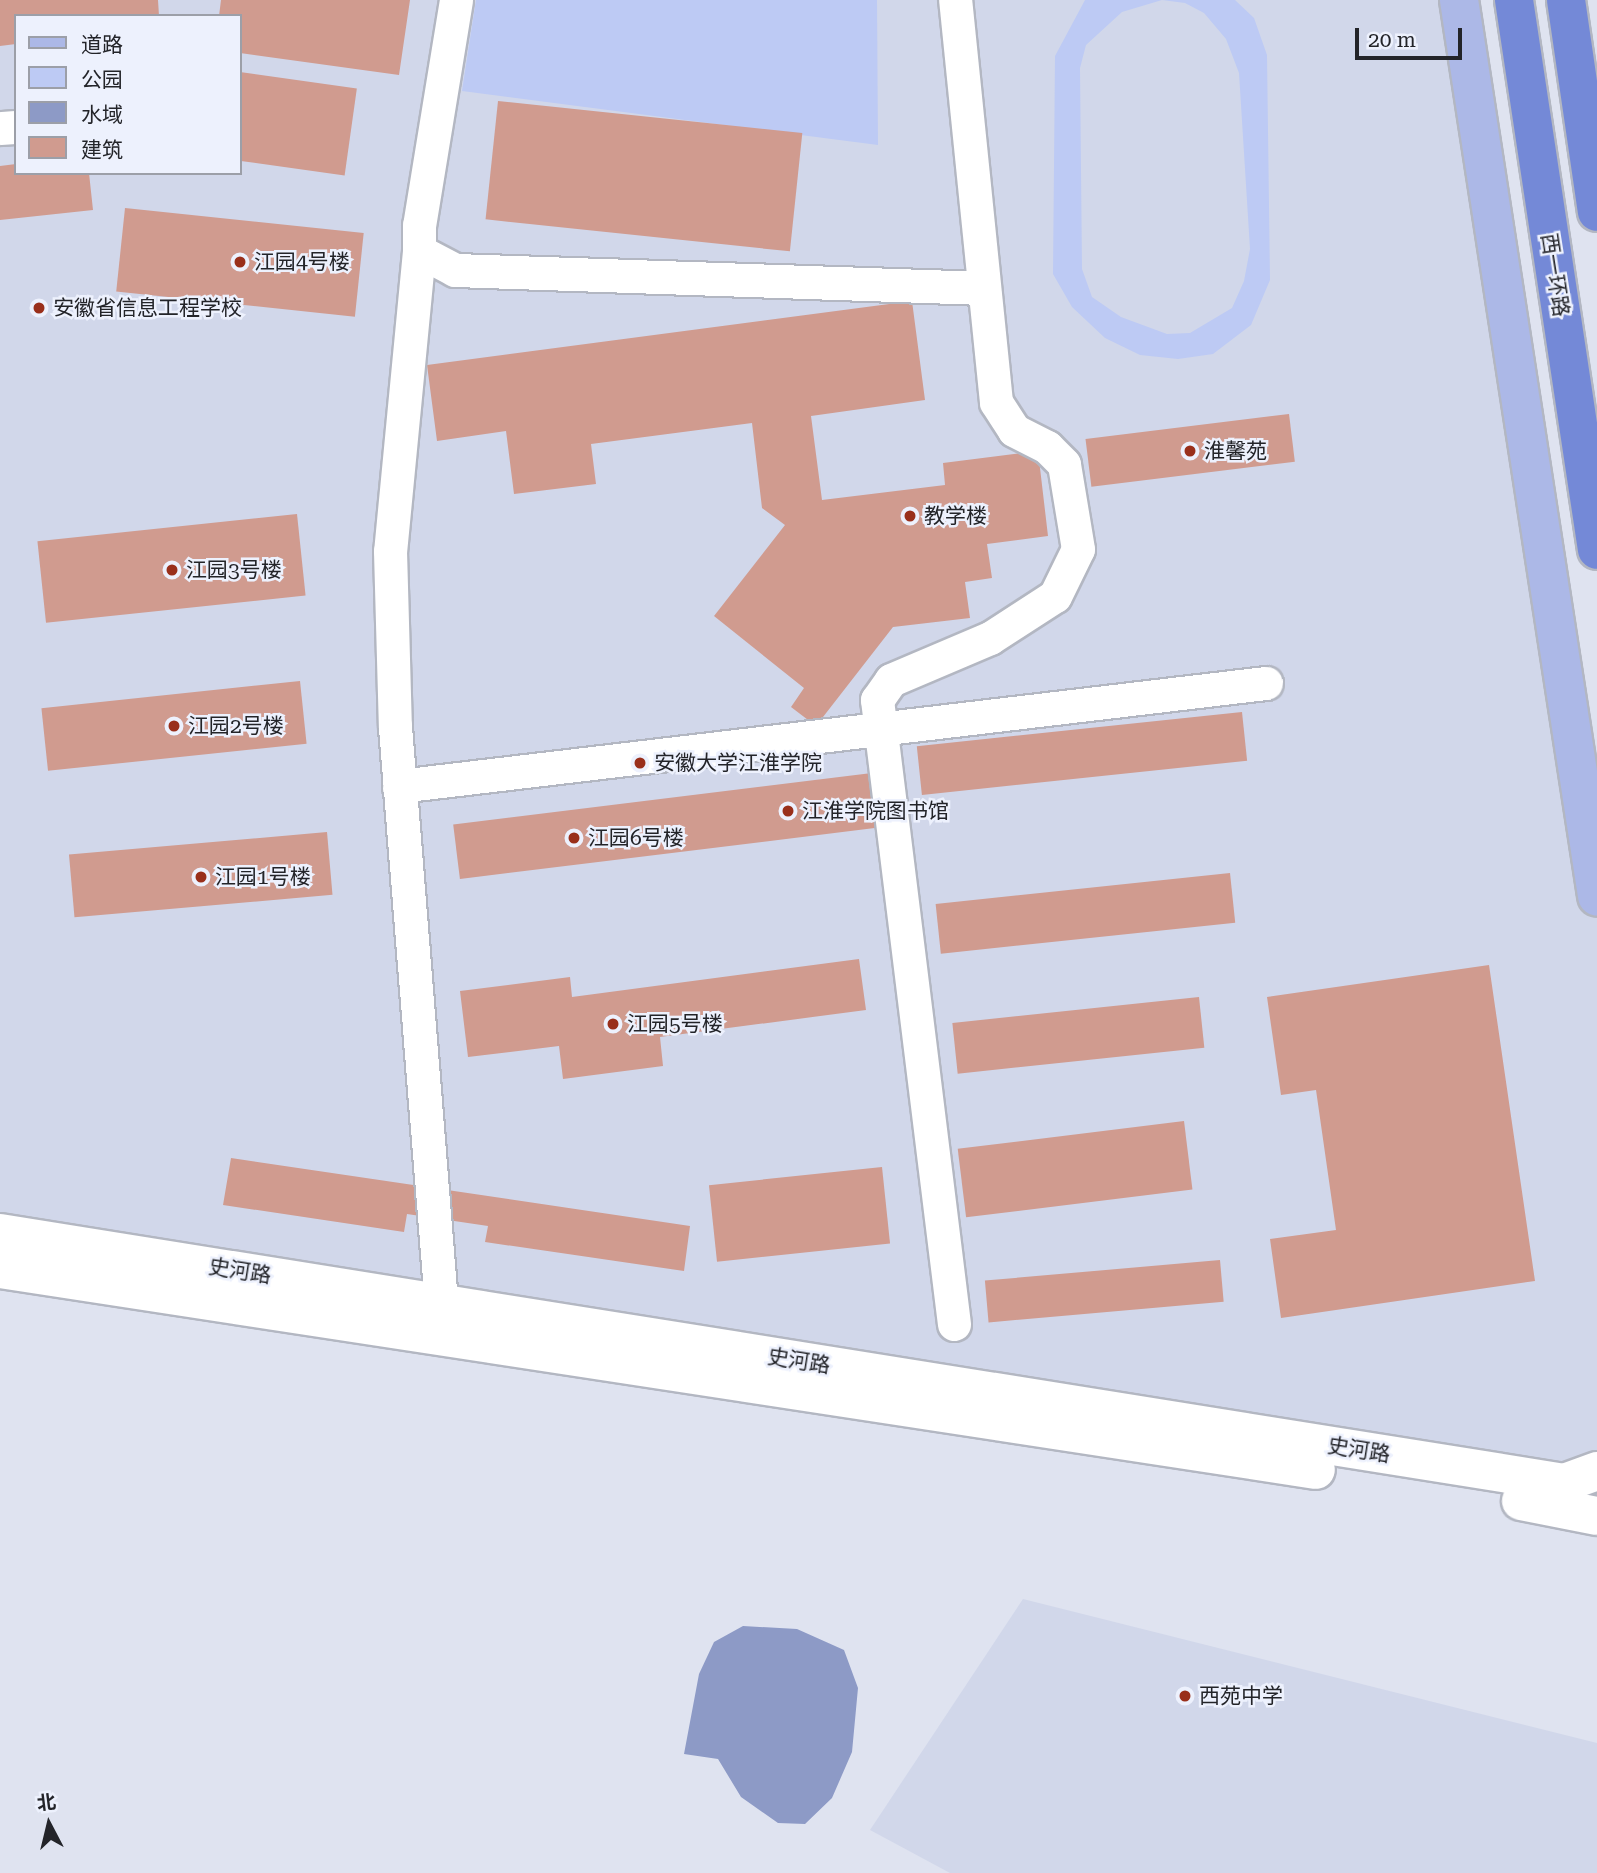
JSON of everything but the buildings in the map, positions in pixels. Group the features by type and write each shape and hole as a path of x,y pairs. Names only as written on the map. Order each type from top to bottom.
{"highway":[{"name":"西一环路","path":"1514,0 1597,550"},
{"path":"1566,0 1597,212"}],"main road":[{"path":"1459,0 1597,896"},
{"name":"史河路","path":"0,1233 1564,1483 1597,1471"},
{"name":"史河路","path":"0,1269 1597,1516"}],"street":[{"path":"441,1303 400,786 390,551 419,251 419,225 457,0"},
{"path":"954,1324 877,700 891,680 990,638 1055,596 1078,549 1064,464 1047,447 1014,430 996,402 955,0"},
{"path":"419,251 455,270 983,288"},
{"path":"400,786 1266,683"}],"shaded area":[{"name":"安徽大学江淮学院","path":"0,0 1459,0 1597,896 1597,1471 0,1233"},
{"name":"西苑中学","path":"1023,1599 1597,1743 1597,1873 950,1873 870,1830"}],"green space":[{"path":"476,0 877,0 878,145 462,91"},
{"path":"1085,0 1235,0 1254,18 1267,55 1270,280 1251,325 1213,354 1178,359 1140,355 1105,338 1072,307 1053,274 1055,56","holes":["1162,0 1185,3 1204,13 1226,39 1239,73 1250,249 1244,281 1232,308 1190,333 1167,334 1121,317 1092,297 1082,269 1080,68 1086,45 1122,12"]}],"water":[{"path":"743,1626 797,1629 844,1650 858,1688 852,1752 832,1798 805,1824 778,1823 741,1797 718,1759 684,1754 699,1674 714,1642"}],"place":[{"name":"江园4号楼","path":"240,262"},
{"name":"安徽省信息工程学校","path":"39,308"},
{"name":"淮馨苑","path":"1190,451"},
{"name":"教学楼","path":"910,516"},
{"name":"江园3号楼","path":"172,570"},
{"name":"江园2号楼","path":"174,726"},
{"name":"安徽大学江淮学院","path":"640,763"},
{"name":"江淮学院图书馆","path":"788,811"},
{"name":"江园6号楼","path":"574,838"},
{"name":"江园1号楼","path":"201,877"},
{"name":"江园5号楼","path":"613,1024"},
{"name":"西苑中学","path":"1185,1696"}]}
